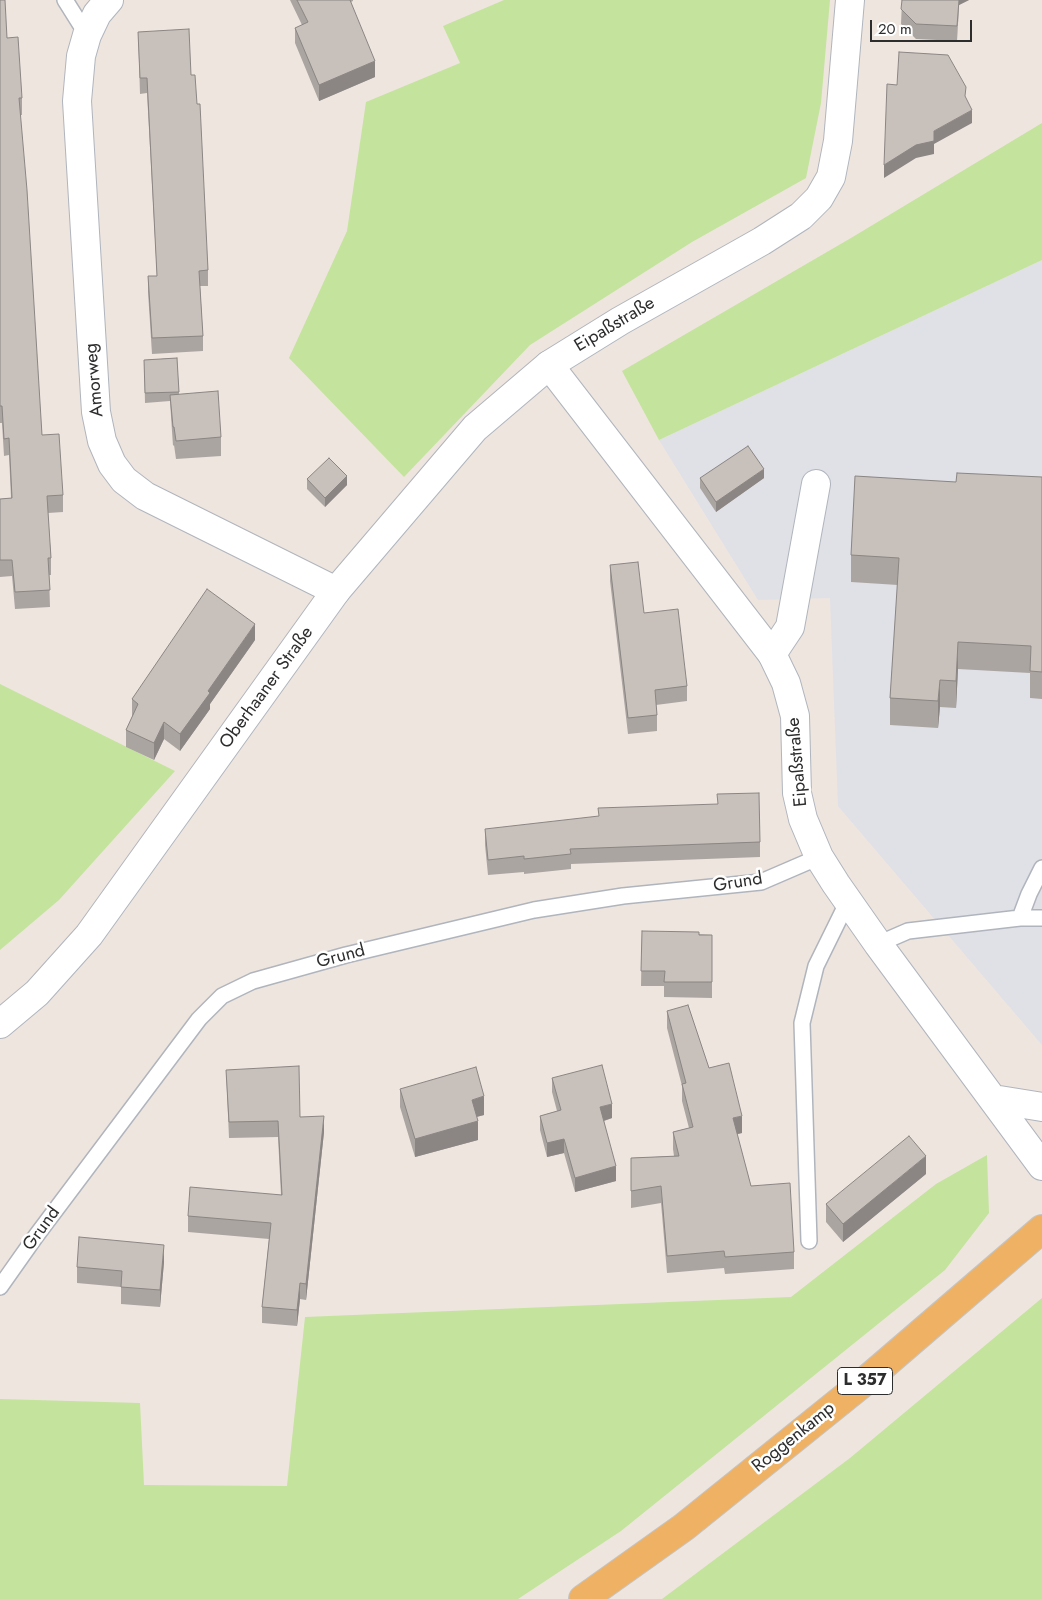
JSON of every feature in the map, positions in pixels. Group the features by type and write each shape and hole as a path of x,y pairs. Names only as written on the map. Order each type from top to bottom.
{"main road":[{"name":"Roggenkamp","path":"583,1599 684,1527 864,1382 1042,1228"}],"street":[{"name":"Amorweg","path":"109,0 98,14 87,35 81,56 77,101 86,276 96,412 102,441 112,464 124,480 145,496 336,591"},
{"name":"Eipaßstraße","path":"850,0 838,141 831,177 818,198 801,216 762,241 620,320 549,365 772,654 786,683 795,716 797,792 803,819 820,857 878,944 1042,1166"},
{"name":"Oberhaaner Straße","path":"0,1024 37,993 89,936 336,591 475,428 549,365"},
{"path":"772,654 790,627 816,484"},
{"path":"993,1099 1042,1108"}],"lane":[{"path":"65,0 87,35"},
{"name":"Grund","path":"0,1287 198,1019 222,996 253,981 346,955 515,915 623,896 761,882 820,857"},
{"path":"1020,918 1042,868"},
{"path":"809,1241 802,1023 816,966 848,901"},
{"path":"878,944 908,931 1020,918 1042,918"}],"shaded area":[{"path":"1042,260 1042,1045 838,806 830,598 758,600 659,440"}],"green space":[{"path":"504,0 830,0 821,103 806,178 692,242 530,345 404,477 289,358 347,231 366,102 460,63 443,26"},
{"path":"1042,123 1042,260 659,440 622,371 851,238"},
{"path":"0,684 175,771 59,900 0,950"},
{"path":"987,1155 989,1213 945,1270 621,1531 518,1599 0,1599 0,1399 140,1403 144,1485 287,1486 305,1317 791,1297 936,1184"},
{"path":"1042,1298 1042,1599 662,1599 850,1458"}],"building":[{"path":"0,0 5,0 7,38 18,37 22,98 19,98 27,190 42,435 59,434 63,495 47,496 51,558 48,558 50,590 15,592 12,560 0,560 0,499 12,498 9,438 4,439 2,406 0,406"},
{"path":"297,0 350,0 375,61 319,85 295,28 308,22"},
{"path":"902,0 959,0 957,26 916,24 901,9"},
{"path":"189,29 191,75 195,75 197,104 200,104 208,270 199,271 203,336 152,338 148,276 157,276 147,78 140,78 138,32"},
{"path":"899,52 948,55 966,87 965,96 972,110 934,131 934,141 916,145 884,165 887,84 897,85"},
{"path":"177,358 179,392 145,393 144,360"},
{"path":"218,391 221,437 176,441 170,395"},
{"path":"748,446 764,469 716,502 700,478"},
{"path":"329,458 347,476 325,498 307,479"},
{"path":"957,473 1042,477 1042,672 1030,671 1031,646 958,642 956,681 940,680 938,701 890,698 899,558 851,555 855,476 956,482"},
{"path":"638,562 644,613 678,609 687,686 655,690 657,715 628,718 610,565"},
{"path":"207,589 255,624 208,691 210,693 180,734 164,722 154,743 126,730 138,704 132,699"},
{"path":"759,793 760,842 570,849 571,854 524,859 524,856 488,860 485,829 599,816 598,808 718,804 717,794"},
{"path":"642,931 699,932 699,935 712,935 712,982 664,982 665,971 641,971"},
{"path":"688,1005 709,1068 729,1063 742,1116 733,1118 751,1186 790,1183 794,1252 725,1257 724,1251 667,1256 661,1186 631,1191 631,1158 679,1156 673,1132 693,1127 682,1084 686,1083 667,1011"},
{"path":"602,1065 612,1104 600,1107 616,1166 575,1178 564,1139 547,1143 540,1116 561,1110 552,1078"},
{"path":"299,1066 300,1117 324,1116 306,1284 300,1283 297,1310 262,1307 271,1223 188,1216 190,1187 282,1195 278,1121 229,1122 226,1070"},
{"path":"476,1067 484,1096 472,1100 478,1121 415,1139 400,1089"},
{"path":"909,1136 926,1156 843,1224 826,1204"},
{"path":"79,1237 164,1245 160,1290 121,1287 122,1271 77,1267"}]}
